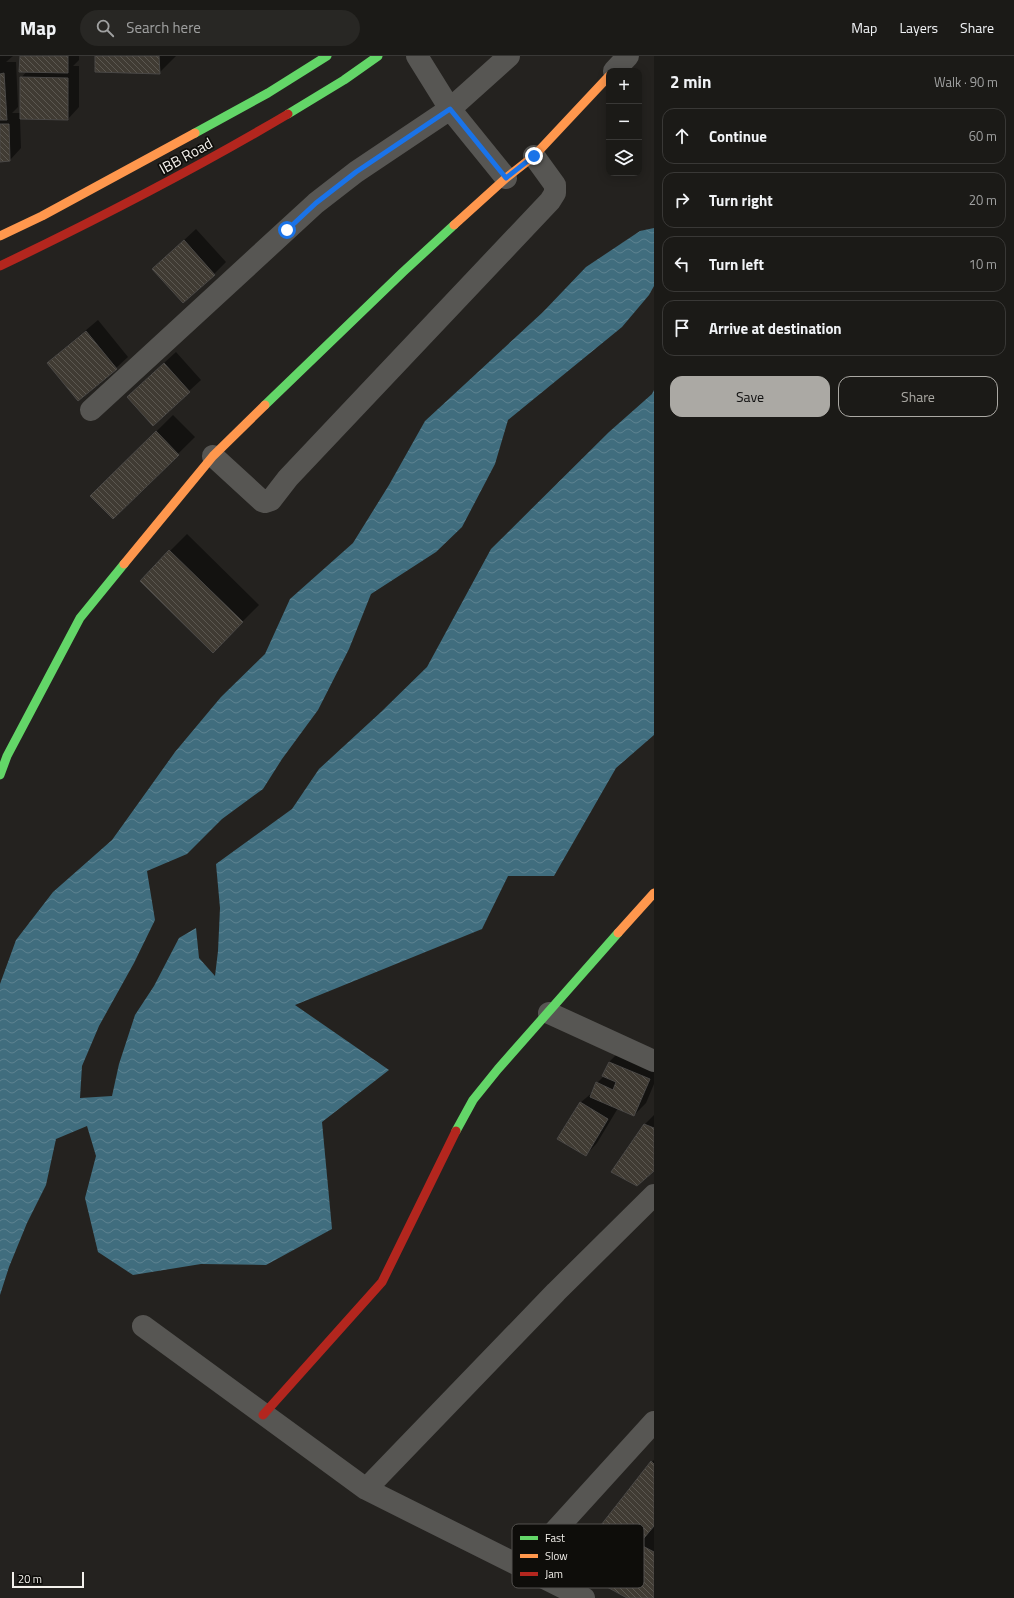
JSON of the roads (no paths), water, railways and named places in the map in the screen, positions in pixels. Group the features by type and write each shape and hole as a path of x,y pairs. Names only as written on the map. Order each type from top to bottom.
{"street":[{"name":"IBB Road","path":"0,236 42,216 268,93 327,56"},
{"name":"IBB Road","path":"0,266 117,209 207,160 293,112 378,56"},
{"path":"417,56 450,109 506,178"},
{"path":"91,410 316,203 356,172 450,109 509,56"},
{"path":"617,68 628,56"},
{"path":"0,775 7,756 80,618 212,456 403,272 506,178 534,156 606,79"},
{"path":"212,456 262,501 265,502 271,500 288,478 550,201 555,193 555,185 534,156"},
{"path":"263,1415 368,1300 382,1282 452,1137 473,1100 498,1069 654,893"},
{"path":"549,1012 654,1061"},
{"path":"366,1489 556,1292 654,1195"},
{"path":"143,1326 366,1489 512,1562"},
{"path":"561,1524 654,1423"},
{"path":"564,1588 584,1598"}],"water":[{"path":"654,228 654,286 649,295 622,327 508,420 495,464 462,527 436,552 371,594 349,649 318,710 282,759 263,789 222,819 187,854 147,871 155,920 134,963 99,1026 82,1066 80,1098 112,1096 119,1064 135,1015 154,986 179,938 196,928 199,958 215,976 220,908 216,864 292,809 319,769 427,667 491,549 609,432 652,394 654,390 654,735 616,768 554,876 508,876 482,929 295,1005 389,1070 322,1122 332,1229 266,1265 201,1264 133,1275 98,1252 85,1198 96,1156 87,1126 56,1139 46,1185 27,1223 9,1267 0,1295 0,984 16,940 53,892 112,840 175,752 221,697 265,654 290,599 353,543 389,485 425,421 543,312 586,267 640,231"}]}
